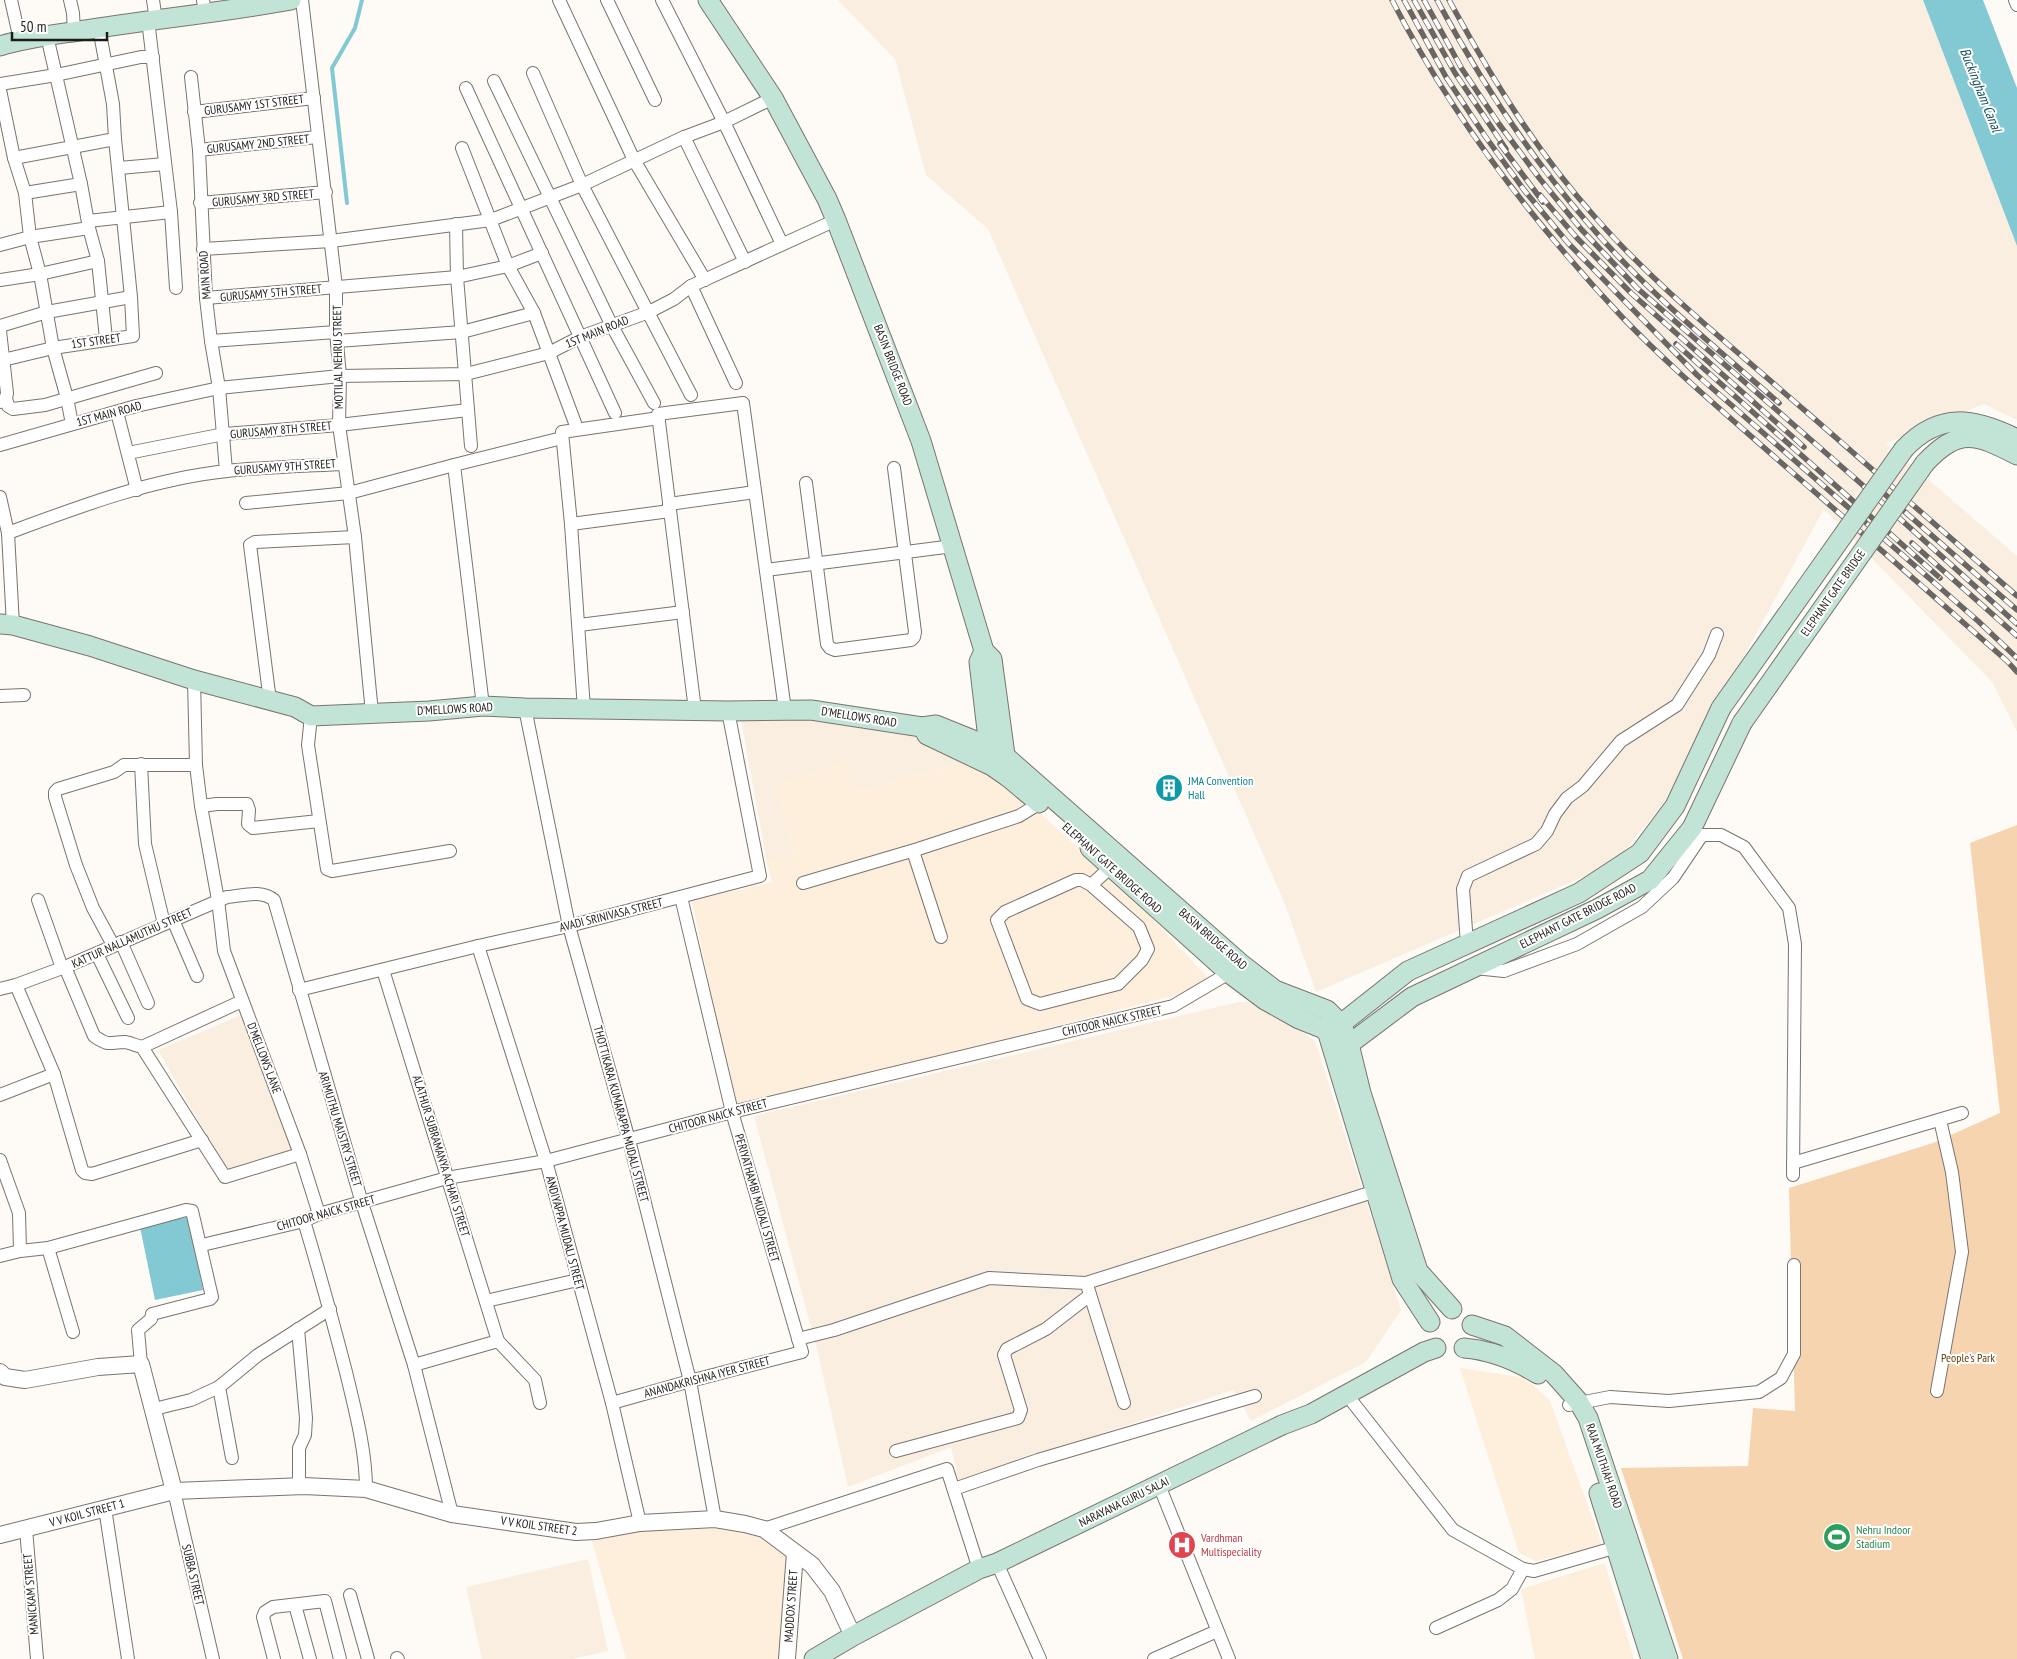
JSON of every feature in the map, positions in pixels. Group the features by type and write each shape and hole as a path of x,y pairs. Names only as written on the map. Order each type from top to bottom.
{"main road":[{"path":"0,46 20,40 152,20 204,7 291,0"},
{"name":"BASIN BRIDGE ROAD","path":"708,0 773,98 827,199 921,442 984,651 992,660 998,761 1275,990 1327,1010 1335,1029"},
{"name":"ELEPHANT GATE BRIDGE","path":"1721,708 1904,449 1925,430 1958,421 1989,427 2017,439"},
{"name":"ELEPHANT GATE BRIDGE","path":"1742,723 1925,463 1942,446 1959,438 1987,441 2017,455"},
{"name":"D'MELLOWS ROAD","path":"7,624 90,646 194,680 294,707 311,716 429,711 483,706 728,711 811,710 922,726 936,725 988,746"},
{"path":"984,651 979,662 988,746"},
{"name":"ELEPHANT GATE BRIDGE ROAD","path":"1008,777 1045,799 1111,867 1230,973 1265,1000 1324,1029 1335,1029 1408,971 1579,893 1640,853 1675,806 1721,708"},
{"name":"ELEPHANT GATE BRIDGE ROAD","path":"1345,1051 1412,997 1597,909 1650,880 1692,828 1742,723"},
{"path":"922,726 927,735 998,761"},
{"name":"BASIN BRIDGE ROAD","path":"988,746 1008,777"},
{"path":"1335,1029 1361,1092 1418,1271 1452,1309"},
{"path":"1345,1051 1376,1191 1402,1278 1430,1322 1429,1336 1436,1348 1450,1353 1458,1352 1472,1338 1472,1325 1465,1314 1452,1309 1447,1309 1437,1314 1430,1322"},
{"name":"RAJA MUTHIAH ROAD","path":"1472,1325 1505,1336 1554,1374 1573,1403 1578,1427 1651,1659"},
{"name":"NARAYANA GURU SALAI","path":"814,1659 852,1636 979,1569 997,1563 1347,1395 1424,1352 1436,1348"},
{"name":"RAJA MUTHIAH ROAD","path":"1464,1348 1480,1349 1519,1362 1550,1382 1588,1418 1668,1659"}],"street":[{"path":"11,0 20,40"},
{"path":"70,0 74,32"},
{"path":"153,0 153,57 166,164 176,288"},
{"name":"MOTILAL NEHRU STREET","path":"302,0 336,287 340,376 339,425 355,537 372,713"},
{"path":"559,0 634,160 705,280"},
{"path":"607,0 655,100"},
{"path":"662,0 724,122 782,244"},
{"path":"2015,0 2017,5"},
{"name":"1ST STREET","path":"3,360 53,348 133,336 113,104 99,28"},
{"path":"47,36 73,147 88,225 98,260 106,339"},
{"path":"0,84 56,75 141,57 153,57"},
{"path":"533,73 582,185 691,395"},
{"name":"MAIN ROAD","path":"190,77 199,150 200,203 206,298 219,388 226,471"},
{"path":"494,81 612,324 654,403"},
{"path":"466,88 615,413"},
{"path":"0,90 14,158 25,193 30,237 40,274 53,348 72,424"},
{"name":"GURUSAMY 1ST STREET","path":"194,112 314,98"},
{"path":"203,249 331,241 491,220 552,198 684,137 724,122 773,98"},
{"name":"GURUSAMY 2ND STREET","path":"199,150 317,137"},
{"path":"684,137 745,262"},
{"path":"14,158 115,139"},
{"path":"462,148 508,266 534,313 575,423"},
{"path":"118,168 166,164"},
{"path":"25,193 81,184"},
{"name":"GURUSAMY 3RD STREET","path":"200,203 326,192"},
{"path":"0,245 124,217 170,212"},
{"name":"1ST MAIN ROAD","path":"0,445 195,392 340,376 466,374 549,353 580,337 649,312 691,286 836,220"},
{"path":"456,224 457,277 471,446"},
{"name":"GURUSAMY 5TH STREET","path":"206,298 457,277 508,266 542,254"},
{"path":"0,280 40,274 98,260"},
{"path":"691,286 736,383"},
{"path":"0,326 47,312 131,297"},
{"path":"211,341 462,332 534,313"},
{"path":"0,331 3,360 3,400 13,409 45,405 156,373"},
{"path":"695,710 658,414 743,403 785,710"},
{"name":"GURUSAMY 8TH STREET","path":"128,453 224,434 339,425 468,410"},
{"path":"117,412 137,490"},
{"path":"584,709 571,524 562,432 659,418"},
{"path":"246,503 349,493 562,438"},
{"name":"GURUSAMY 9TH STREET","path":"8,533 75,508 183,478 226,471 344,464"},
{"path":"454,465 483,706"},
{"path":"806,483 827,644 835,650 910,640 914,637 915,632 894,468"},
{"path":"571,524 755,492"},
{"path":"0,498 8,533 7,624"},
{"path":"270,701 250,545 254,542 355,537"},
{"path":"766,570 953,546"},
{"path":"579,625 683,612"},
{"path":"1467,944 1463,889 1468,876 1536,844 1547,831 1555,814 1567,798 1583,786 1621,741 1677,705 1709,655 1717,634"},
{"name":"D'MELLOWS LANE","path":"194,680 196,765 201,806 218,900 224,951 300,1154 319,1214"},
{"path":"0,696 24,695"},
{"name":"THOTTIKARAI KUMARAPPA MUDALI STREET","path":"525,708 569,926 629,1140 690,1381 715,1519"},
{"name":"AVADI SRINIVASA STREET","path":"299,990 478,946 569,926 760,876 728,711"},
{"path":"311,716 308,745 325,863 330,871 450,851"},
{"path":"141,764 145,844 169,922 198,976"},
{"path":"148,1003 117,944 93,908 76,865 54,793 58,790 114,772 124,765 196,765"},
{"path":"802,883 913,851 1019,816 1045,799"},
{"path":"201,806 247,804 249,810 248,824 253,828 319,821"},
{"path":"1472,968 1504,971 1577,944 1642,907 1673,878 1702,835 1721,835 1744,847 1789,908 1795,944 1793,1169 1962,1113"},
{"path":"913,851 941,937"},
{"path":"1092,885 1111,867"},
{"path":"1076,880 1082,880 1092,885 1139,927 1148,949 1142,960 1118,984 1040,1004 1026,999 997,920 1005,912 1076,880"},
{"name":"KATTUR NALLAMUTHU STREET","path":"0,987 16,985 63,968 218,900 264,894"},
{"name":"ARIMUTHU MAISTRY STREET","path":"264,894 274,900 362,1203 414,1365 452,1514"},
{"name":"PERIYATHAMBI MUDALI STREET","path":"681,897 732,1112 802,1352"},
{"path":"38,900 63,968 94,1036 104,1043 114,1045 126,1042 142,1047 225,1177 300,1154"},
{"name":"ANDIYAPPA MUDALI STREET","path":"478,946 546,1162 612,1403 640,1523"},
{"path":"97,954 128,1018"},
{"name":"ALATHUR SUBRAMANYA ACHARI STREET","path":"383,970 498,1341"},
{"name":"CHITOOR NAICK STREET","path":"202,1245 304,1221 319,1214 447,1178 546,1162 732,1112 1173,1006 1230,973"},
{"path":"16,985 54,1074 82,1170 85,1173 92,1174 202,1140"},
{"path":"142,1047 242,1001"},
{"path":"0,1095 54,1074"},
{"path":"1937,1390 1962,1252 1952,1172 1940,1120"},
{"path":"0,1160 19,1213 20,1250"},
{"path":"896,1451 1018,1418 1021,1410 1004,1355 1007,1348 1046,1329 1088,1289 1376,1191"},
{"path":"0,1256 20,1250 48,1248 189,1210 194,1213 212,1297 152,1314 151,1319 138,1330 141,1364 174,1491"},
{"path":"304,1221 330,1309 354,1403 366,1469 366,1489"},
{"path":"48,1248 73,1332"},
{"path":"1573,1403 1610,1397 1669,1401 1759,1392 1781,1378 1794,1354 1794,1265"},
{"path":"798,1339 834,1330 988,1278 1088,1289"},
{"path":"486,1301 578,1280"},
{"path":"1088,1289 1124,1402"},
{"path":"154,1409 191,1400 219,1387 258,1356 330,1309"},
{"path":"298,1329 306,1418 305,1435 299,1448 299,1486"},
{"path":"414,1365 498,1341 535,1380 540,1403"},
{"name":"ANANDAKRISHNA IYER STREET","path":"612,1403 802,1352"},
{"path":"0,1372 5,1377 25,1380 98,1367 141,1364"},
{"path":"219,1387 232,1458"},
{"path":"1347,1395 1453,1530 1523,1569 1534,1571 1617,1548"},
{"path":"954,1489 1038,1460 1254,1396"},
{"path":"764,1529 947,1469 979,1569"},
{"path":"1159,1485 1229,1659"},
{"name":"V V KOIL STREET 2","path":"174,1491 299,1486 366,1489 452,1514 576,1532 596,1531 640,1523 715,1519 764,1529 812,1565 832,1591 852,1636"},
{"name":"V V KOIL STREET 1","path":"0,1535 174,1491"},
{"name":"SUBBA STREET","path":"174,1491 213,1659"},
{"path":"105,1508 128,1659"},
{"name":"MANICKAM STREET","path":"26,1529 37,1659"},
{"name":"MADDOX STREET","path":"787,1659 795,1553"},
{"path":"997,1563 1040,1659"},
{"path":"1436,1628 1498,1600 1512,1589 1523,1569"},
{"path":"350,1595 368,1659"},
{"path":"274,1659 263,1617 268,1609 325,1601 340,1659"},
{"path":"295,1605 310,1659"},
{"path":"1154,1659 1217,1631"}],"shaded area":[{"path":"838,0 1923,0 2017,246 2017,420 1984,404 1886,443 2017,556 2017,732 1992,682 1824,509 1662,806 1613,864 1316,992 1285,904 988,229 926,175 895,59"},
{"path":"740,714 841,720 934,737 970,759 857,792 843,762 775,786 794,854 767,863"},
{"path":"970,759 1040,813 1126,891 1215,985 735,1109 692,901 772,882 767,863 794,854 774,786 844,761 857,792"},
{"path":"1239,1002 1259,1002 1315,1041 1401,1310 1366,1362 1251,1421 1233,1390 959,1481 951,1447 848,1487 818,1353 754,1116"},
{"path":"249,1012 297,1149 228,1173 158,1050"},
{"path":"1460,1368 1526,1378 1550,1401 1602,1545 1536,1561 1519,1553"},
{"path":"726,1522 768,1534 791,1561 779,1659 626,1659 592,1541 655,1528"},
{"path":"588,1559 608,1651 572,1659 482,1659 466,1587"},
{"path":"1605,1563 1634,1659 1535,1659 1521,1589"}],"green space":[{"name":"People's Park","path":"2017,825 2017,1659 1683,1659 1621,1468 1748,1466 1753,1408 1795,1411 1789,1188 1933,1143 2000,1113 1970,843"}],"water":[{"name":"Buckingham Canal","path":"1923,0 1983,0 2017,88 2017,246"},
{"path":"188,1217 203,1290 155,1300 140,1227"}],"waterway":[{"path":"347,203 332,68 355,28 362,0"}],"railway":[{"path":"1392,0 1415,43 1441,85 1467,126 1496,166 1525,205 1622,317 1659,354 2007,661 2017,672"},
{"path":"1404,0 1446,77 1485,136 1524,190 1568,243 1697,375 1978,621 2017,658"},
{"path":"1414,0 1455,73 1506,149"},
{"path":"1424,0 1462,69 1499,124 1540,179 1581,229 1637,288 1858,481 2017,624"},
{"path":"1437,0 1470,59 1506,115 1544,169 1587,222 1655,293 1779,403"},
{"path":"1449,0 1481,57 1534,140 1574,192 1616,241 1685,307 2017,596"},
{"path":"1500,144 1543,202"},
{"path":"1540,195 1576,237 1631,293 1804,447"},
{"path":"1676,344 1940,578"},
{"path":"1872,483 2017,610"},
{"path":"1912,543 2017,636"}],"place":[{"name":"JMA Convention Hall","path":"1169,788"},
{"name":"Nehru Indoor Stadium","path":"1837,1537"},
{"name":"Vardhman Multispeciality","path":"1182,1545"}]}
